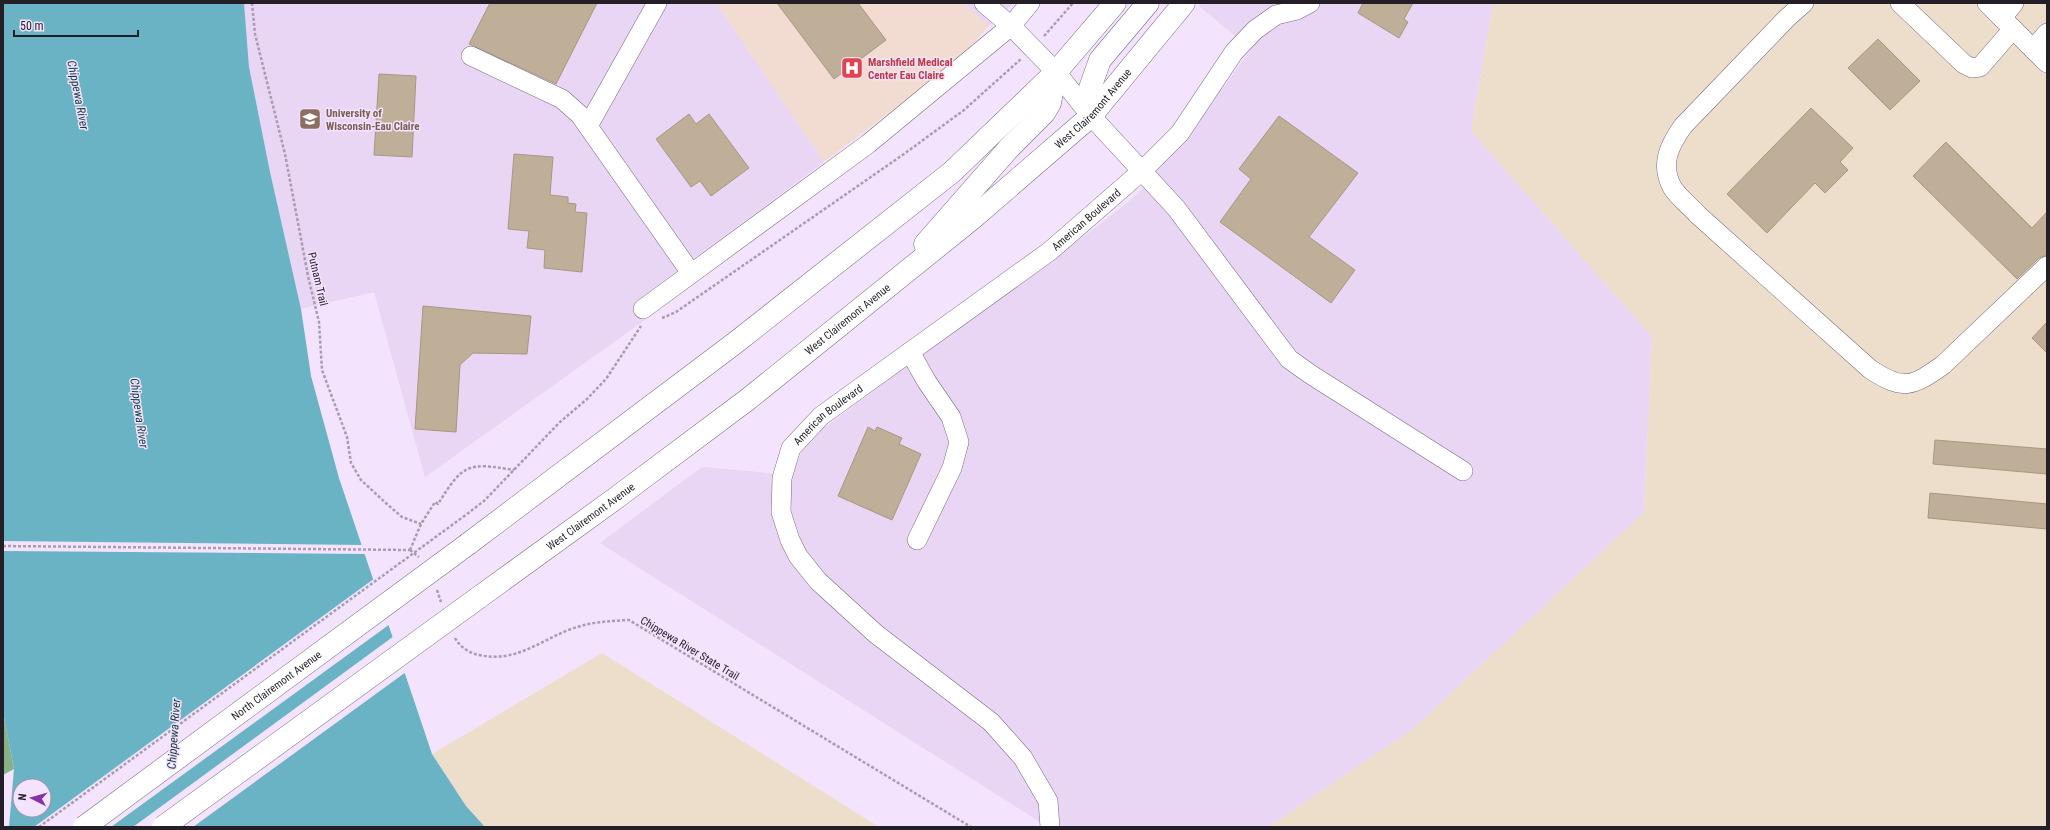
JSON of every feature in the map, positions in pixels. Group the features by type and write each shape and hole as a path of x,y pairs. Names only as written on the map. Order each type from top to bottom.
{"main road":[{"path":"889,285 1006,153 1044,113 1050,102 1056,72 1115,3"},
{"path":"1091,116 1090,88 1100,60 1148,3"},
{"name":"West Clairemont Avenue","path":"163,827 616,498 748,400 973,218 1091,116 1184,3"},
{"name":"North Clairemont Avenue","path":"84,827 468,544 736,343 952,172 1056,72"}],"street":[{"path":"588,126 657,3"},
{"path":"984,3 1011,26 1056,72 1091,116 1143,170 1176,208 1289,359 1310,374 1463,471"},
{"path":"648,318 691,273 868,144 1011,26 1030,3"},
{"name":"American Boulevard","path":"1050,827 1048,801 1023,758 997,728 876,634 818,582 798,556 784,524 781,512 782,478 785,462 797,440 821,416 1050,251 1143,170 1180,133 1234,52 1255,30 1276,15 1297,10 1310,3"},
{"path":"1804,3 1787,18 1683,126 1670,144 1666,169 1673,188 1698,215 1870,369 1888,381 1899,384 1904,385 1924,379 1943,365 2047,266"},
{"path":"1900,3 1964,64 1972,68 1980,67 2008,23 2014,3"},
{"path":"1987,3 2047,63"},
{"path":"2033,49 2047,33"},
{"path":"471,56 562,99 576,111 691,273"},
{"path":"910,352 927,382 951,417 959,442 952,468 917,540"}],"path":[{"name":"Putnam Trail","path":"252,3 255,34 285,154 308,276 319,322 322,370 347,437 351,463 361,480 388,505 402,517 421,524"},
{"path":"39,827 463,518 484,501 560,422 587,399 606,379 648,318 676,312 904,154 964,110 1032,49 1072,3"},
{"path":"410,550 421,524 435,502 438,504 454,479 461,472 470,467 490,466 514,470"},
{"path":"3,546 410,550 421,558"},
{"path":"436,584 442,606"},
{"name":"Chippewa River State Trail","path":"452,633 458,644 472,654 492,658 511,656 572,629 595,622 629,620 971,827"}],"shaded area":[{"path":"244,3 716,3 824,162 639,299 652,315 425,477 374,292 301,309 270,172 249,67"},
{"name":"Marshfield Medical Center Eau Claire","path":"716,3 964,3 989,26 967,50 923,87 824,162"},
{"path":"964,3 1014,3 989,26"},
{"path":"1201,3 1493,3 1471,131 1652,337 1644,512 1413,729 1268,827 1048,827 600,543 702,467 791,475 805,445 812,437 1090,232 1138,194 1226,84 1251,49 1199,6"},
{"path":"1493,3 2047,3 2047,827 1268,827 1413,729 1644,512 1652,337 1471,131"},
{"path":"602,653 879,827 485,827 466,806 432,754"}],"green space":[{"path":"3,712 14,769 3,775"}],"water":[{"name":"Chippewa River","path":"3,3 244,3 249,67 270,172 301,309 311,376 339,478 432,754 466,806 485,827 9,827 12,792 12,818 52,818 52,778 13,778 14,769 3,712"}],"pier":[{"path":"3,541 364,545 367,554 3,551"},
{"path":"375,578 390,624 111,827 34,827 46,818 52,818 52,814"},
{"path":"394,636 406,672 193,827 133,827"}],"building":[{"path":"490,3 597,3 556,84 469,44"},
{"path":"777,3 858,3 886,40 834,79"},
{"path":"1363,3 1413,3 1404,19 1408,22 1399,38 1358,13"},
{"path":"1878,39 1920,81 1890,110 1848,68"},
{"path":"379,74 416,76 412,157 374,155"},
{"path":"1811,108 1853,148 1840,162 1848,170 1825,193 1815,183 1767,233 1727,194"},
{"path":"689,114 696,124 709,114 749,168 711,196 700,181 691,187 656,139"},
{"path":"1279,116 1358,173 1309,237 1355,270 1331,303 1220,222 1251,179 1239,169"},
{"path":"1946,142 2032,228 2047,212 2047,255 2039,258 2017,279 1913,176"},
{"path":"514,154 553,157 550,195 568,197 568,203 576,204 575,212 587,213 582,272 544,268 545,250 527,248 529,231 508,229"},
{"path":"423,306 531,316 527,354 473,353 460,365 456,432 415,429"},
{"path":"2047,322 2047,353 2032,338"},
{"path":"868,427 875,431 877,427 902,438 899,444 921,454 892,520 838,496"},
{"path":"1935,440 2047,449 2047,474 1933,464"},
{"path":"1930,493 2047,504 2047,529 1928,518"}],"place":[{"name":"Marshfield Medical Center Eau Claire","path":"852,68"},
{"name":"University of Wisconsin-Eau Claire","path":"310,119"}]}
